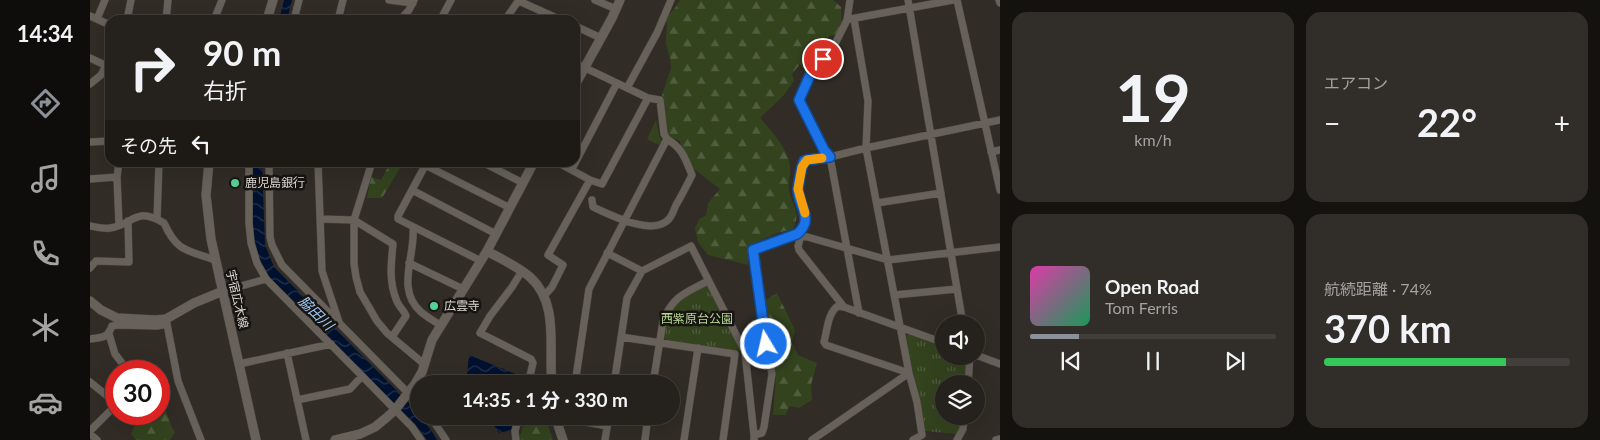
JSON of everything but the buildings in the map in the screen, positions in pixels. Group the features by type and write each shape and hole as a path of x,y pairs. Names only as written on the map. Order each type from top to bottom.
{"street":[{"path":"105,0 93,17 105,23"},
{"path":"128,15 131,0"},
{"path":"166,15 168,0"},
{"path":"216,15 222,0"},
{"path":"268,15 273,0"},
{"path":"295,15 299,0"},
{"path":"339,15 343,0"},
{"path":"389,0 413,2 404,15"},
{"path":"443,15 451,0"},
{"path":"594,0 616,9"},
{"path":"580,75 620,0"},
{"path":"627,88 657,33 671,0"},
{"path":"850,0 850,19 868,101 866,148 922,435 913,440"},
{"path":"908,0 961,315"},
{"path":"859,313 830,157 824,150 799,100 811,73 830,52 850,19 953,0"},
{"path":"957,0 1000,189"},
{"path":"509,15 519,1 550,15"},
{"path":"580,28 601,38"},
{"path":"90,58 105,61"},
{"path":"580,65 648,98 660,100 664,134 682,152 692,175 669,220 660,224 649,226 625,221 593,207 592,200"},
{"path":"90,84 101,75 105,68"},
{"path":"580,154 617,83"},
{"path":"568,167 590,180 602,184 648,98"},
{"path":"844,307 799,250 799,235 806,220 798,189 804,161 1000,120"},
{"path":"576,375 589,288 667,139"},
{"path":"90,142 105,141"},
{"path":"991,152 1000,150"},
{"path":"118,167 119,225"},
{"path":"157,218 159,167"},
{"name":"宇宿広木線","path":"208,167 206,180 210,239 256,440"},
{"path":"248,167 251,243 257,262 266,279 396,409 421,440"},
{"path":"269,167 270,237 277,256 287,271 410,396"},
{"path":"318,167 322,270 340,325"},
{"path":"370,167 354,220 354,264 360,292 377,321 392,337 424,364"},
{"path":"424,167 398,216 400,220 480,261"},
{"path":"432,167 510,208"},
{"path":"492,167 523,183"},
{"path":"336,440 368,432 396,409 419,378 429,348 440,325 487,251 531,167"},
{"path":"90,179 117,177"},
{"path":"544,296 552,288 563,264 548,255 590,180"},
{"path":"412,190 496,234"},
{"path":"877,203 941,193"},
{"path":"90,226 108,229 144,215 157,218 164,223 170,237 181,248 215,260"},
{"path":"320,219 354,220 393,244 390,270 391,282 397,302 406,314 392,337"},
{"path":"90,268 96,261 129,262 128,221"},
{"path":"413,227 414,241 407,283 414,304 420,311 440,325"},
{"path":"615,375 627,298 642,272 691,246 745,352 754,437 762,433 764,427 772,374 762,320 753,250 799,235 888,260 1000,247"},
{"path":"487,251 522,271 535,282 544,296 550,319 552,375"},
{"path":"607,253 642,272"},
{"path":"409,263 463,289"},
{"path":"522,271 480,333 531,359 533,363 530,375"},
{"path":"120,360 115,354 109,334 112,326 157,326 194,302 223,291 266,279"},
{"path":"654,375 662,321 670,305 676,299 708,281"},
{"path":"894,295 957,289"},
{"path":"90,301 101,310 117,318 166,321"},
{"path":"910,373 826,345 824,342 828,323 834,308 838,306 844,307 935,340"},
{"path":"166,321 178,381 201,440"},
{"path":"90,339 104,337 109,334"},
{"path":"621,337 735,354 723,440"},
{"path":"239,364 331,344"},
{"path":"684,440 698,348"},
{"path":"287,354 306,440"},
{"path":"985,358 1000,364"},
{"path":"812,440 910,373"},
{"path":"297,400 350,389 362,376"},
{"path":"90,382 116,403 90,432 97,440"},
{"path":"436,425 446,440"},
{"path":"516,440 517,425"},
{"path":"558,425 563,440"},
{"path":"602,425 607,426 606,440"},
{"path":"645,440 647,425"},
{"path":"957,440 963,425"},
{"path":"996,440 1000,439"}],"green space":[{"path":"680,0 833,0 841,7 842,34 829,36 825,44 822,65 808,74 800,64 792,74 794,81 783,96 760,118 778,140 789,160 789,189 796,217 793,229 777,233 748,246 748,265 708,255 698,242 695,228 699,219 706,215 708,203 720,189 690,164 685,157 680,141 669,136 664,130 662,95 671,68 666,44 667,17"},
{"path":"656,120 662,141 659,145 647,139"},
{"path":"388,167 401,167 382,198 367,198 371,177 381,180"},
{"name":"西紫原台公園","path":"705,286 708,287 741,351 666,340 663,337 667,317 674,306 683,298"},
{"path":"777,293 795,330 792,343 798,355 817,363 811,385 812,400 799,408 790,406 785,415 773,415 776,377 766,325 766,300"},
{"path":"908,334 935,344 935,365 967,365 966,375 935,375 935,425 960,425 957,434 925,431 905,336"},
{"path":"170,423 175,432 170,440 136,440 131,434 135,425 170,425"},
{"path":"523,425 548,425 553,440 519,440"}],"water":[{"path":"284,0 292,0 288,15 280,15"},
{"name":"脇田川","path":"252,167 262,167 265,245 274,267 408,402 410,404 410,419 275,284 258,261 253,244"},
{"path":"469,355 518,375 467,375"},
{"path":"416,425 427,425 437,440 427,440"},
{"path":"494,425 512,425 511,430 499,433"}],"slow traffic":[{"path":"805,213 798,189 802,167 804,161 822,158"}],"place":[{"name":"鹿児島銀行","path":"235,183"},
{"name":"広雲寺","path":"434,306"}],"route":[{"path":"766,344 753,250 797,234 802,230 806,220 798,189 804,161 830,157 824,150 799,100 811,73 823,59"}]}
